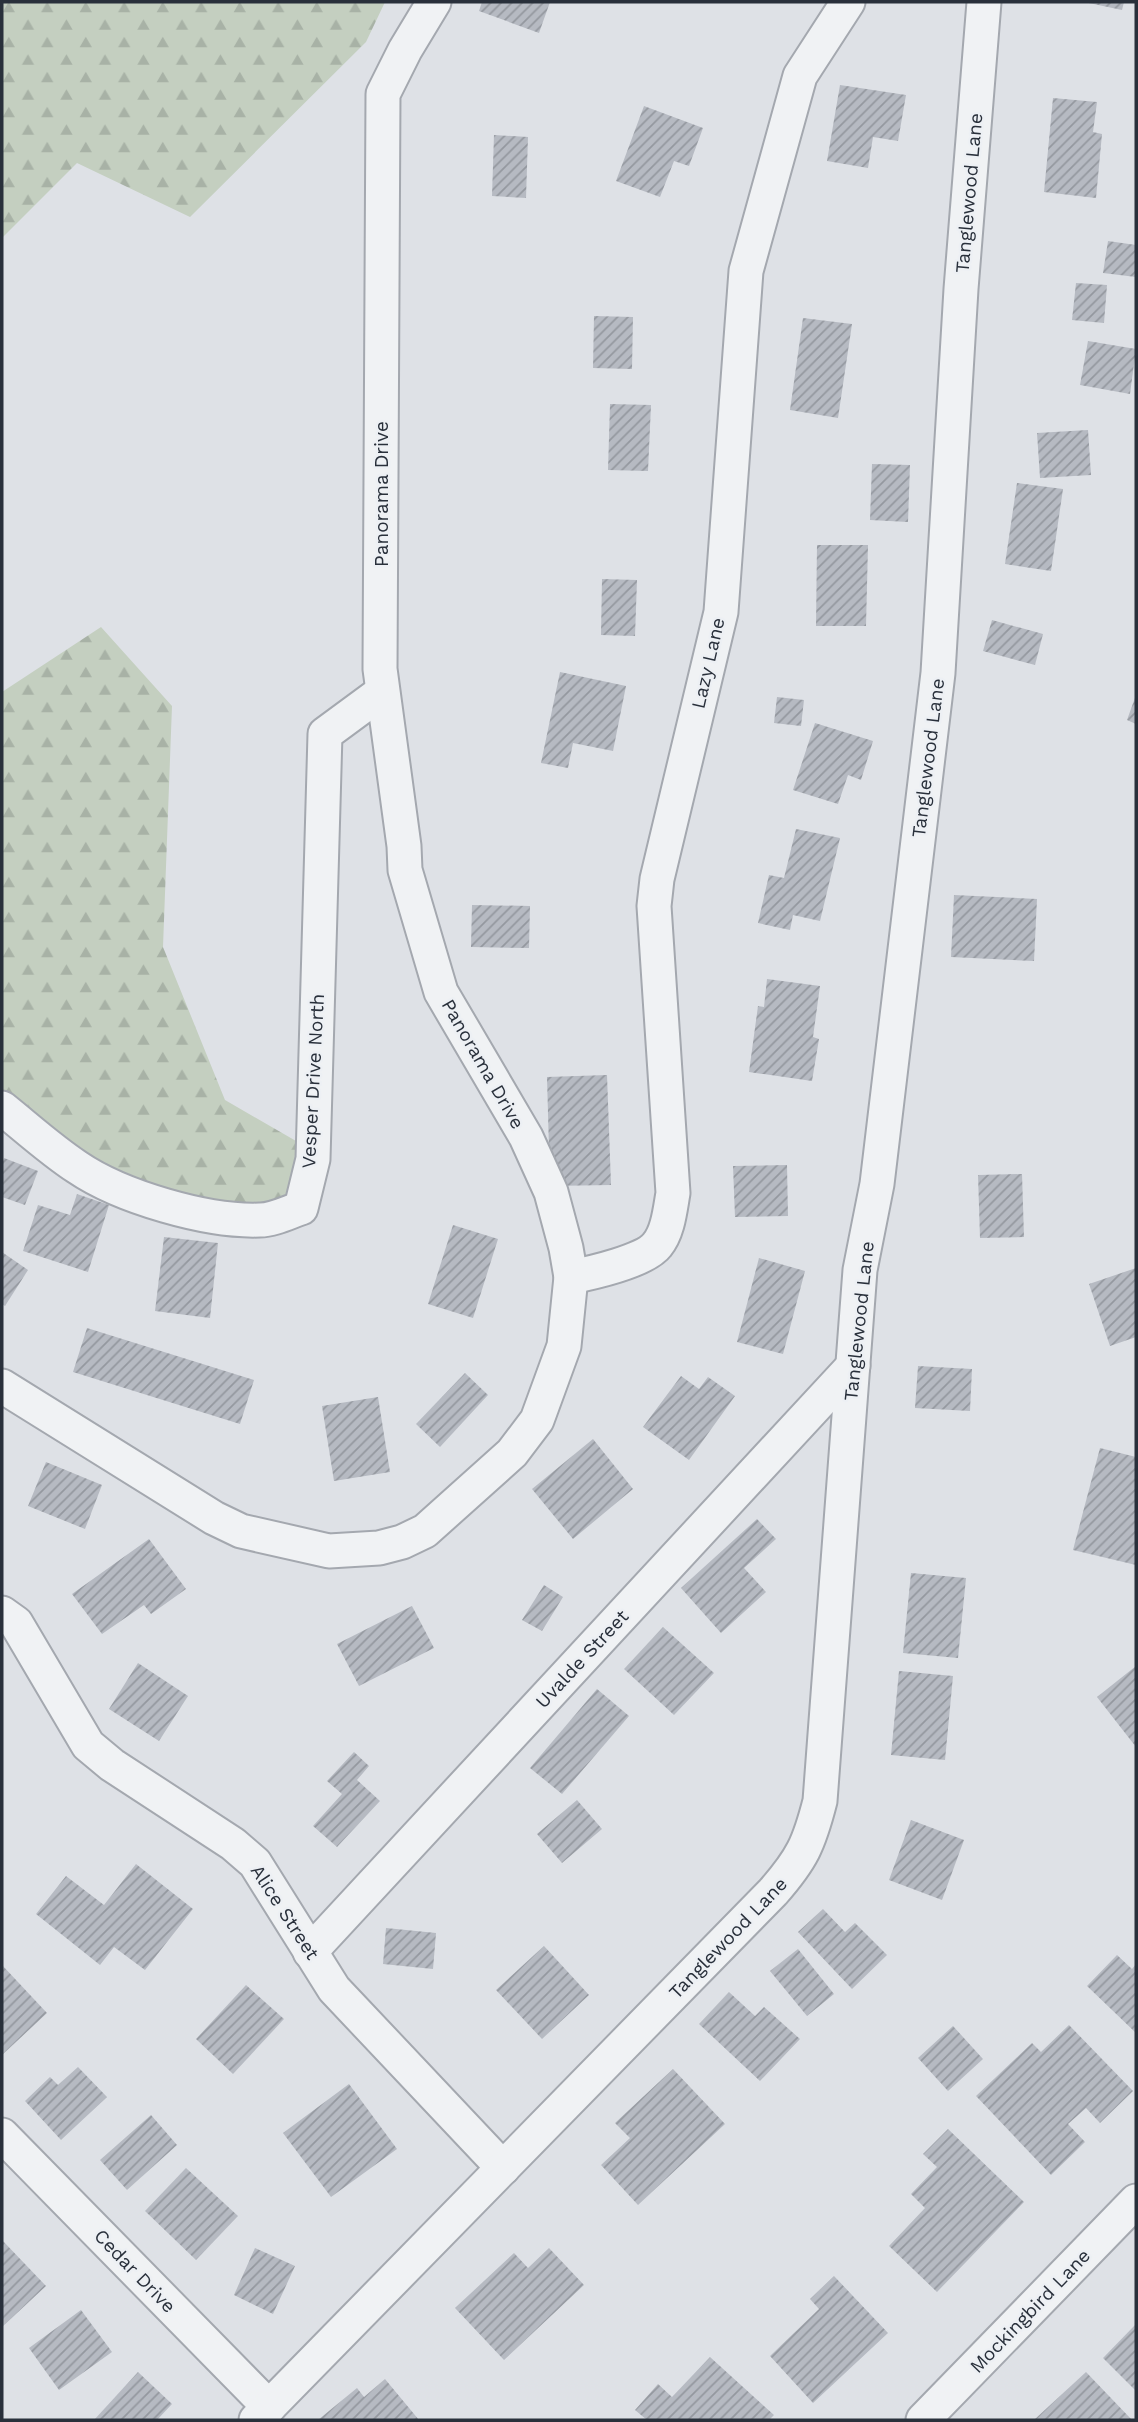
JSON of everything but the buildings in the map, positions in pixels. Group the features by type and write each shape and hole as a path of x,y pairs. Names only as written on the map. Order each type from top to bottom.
{"street":[{"name":"Panorama Drive","path":"2,1386 214,1518 242,1531 329,1551 379,1548 402,1542 425,1531 512,1453 537,1420 564,1346 570,1277 566,1248 551,1192 526,1137 441,992 405,870 382,692 383,94 405,50 435,2"},
{"name":"Lazy Lane","path":"570,1277 600,1272 643,1256 657,1246 665,1229 673,1193 654,906 657,879 721,612 746,271 800,76 848,2"},
{"name":"Tanglewood Lane","path":"263,2414 773,1892 796,1866 812,1835 820,1801 860,1270 877,1184 938,673 961,289 984,2"},
{"name":"Vesper Drive North","path":"2,1108 77,1167 99,1180 148,1201 206,1215 262,1220 301,1208 313,1159 325,734 382,692"},
{"name":"Uvalde Street","path":"310,1952 853,1366"},
{"name":"Alice Street","path":"2,1613 16,1623 88,1745 113,1765 233,1844 255,1863 334,1989 503,2168"},
{"name":"Cedar Drive","path":"2,2135 263,2414"},
{"name":"Mockingbird Lane","path":"923,2420 1136,2201"}],"green space":[{"path":"2,2 385,2 366,42 190,217 77,163 2,238"},
{"path":"101,627 172,706 163,947 225,1100 296,1141 292,1197 244,1209 130,1184 2,1098 2,692"}]}
